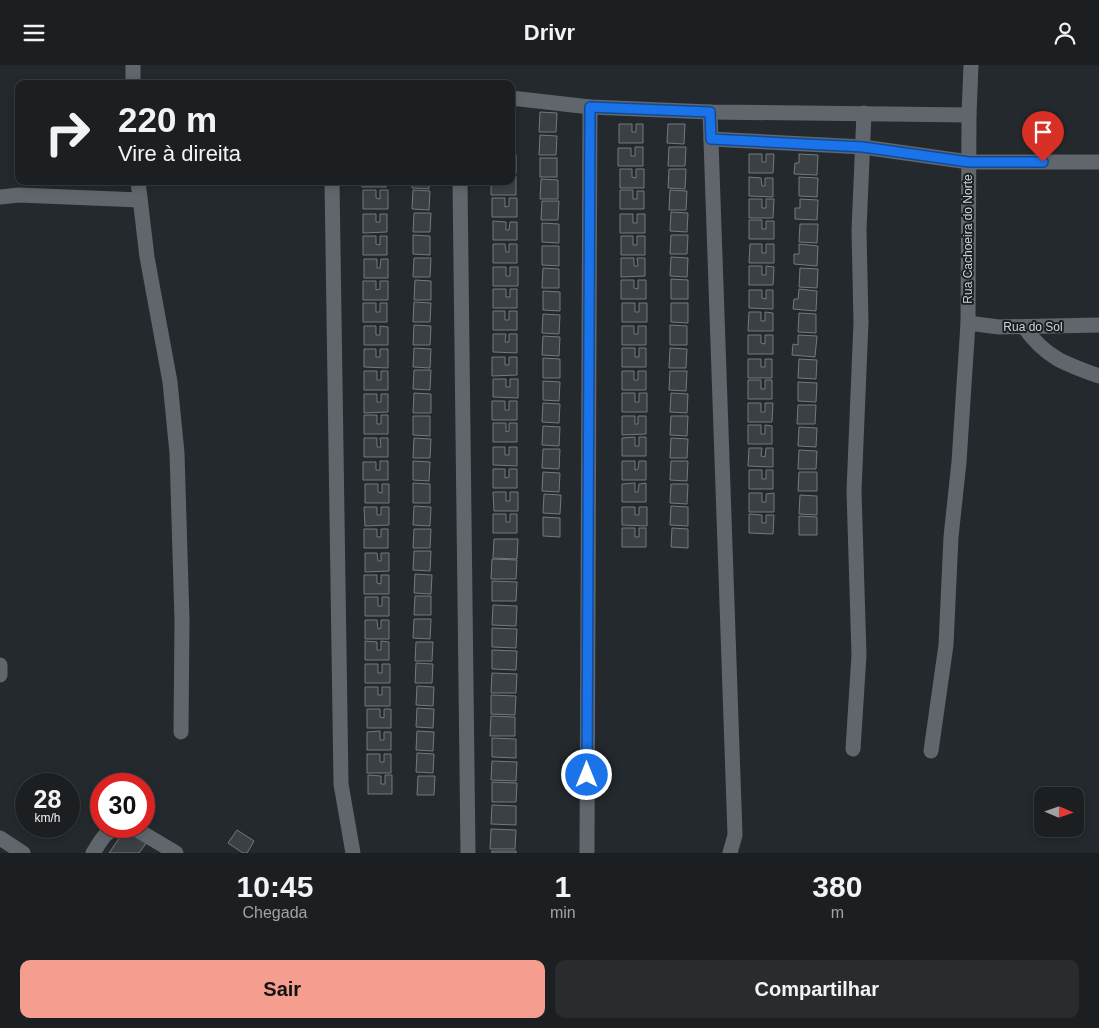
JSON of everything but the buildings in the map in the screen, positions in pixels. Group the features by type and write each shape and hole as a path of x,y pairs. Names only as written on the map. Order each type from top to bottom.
{"street":[{"path":"133,65 133,80"},
{"name":"Rua Cachoeira do Norte","path":"931,751 946,645 968,323 969,115 972,65"},
{"path":"515,98 590,107 710,112 969,115"},
{"path":"587,853 590,107"},
{"path":"710,112 735,835 730,853"},
{"path":"853,749 859,655 854,491 861,322 859,230 864,113"},
{"path":"711,139 863,147 969,162 1099,162"},
{"path":"138,185 147,257 170,382 177,453 182,620 181,732"},
{"path":"332,185 341,784 353,853"},
{"path":"460,185 468,853"},
{"path":"0,197 19,195 140,200"},
{"name":"Rua do Sol","path":"968,323 999,327 1099,325"},
{"path":"1024,327 1035,343 1049,355 1099,376"},
{"path":"0,665 0,675"},
{"path":"0,838 24,853"},
{"path":"93,853 102,838"},
{"path":"151,838 176,853"}],"route":[{"path":"587,775 590,107 710,112 711,139 863,147 969,162 1043,162"}]}
